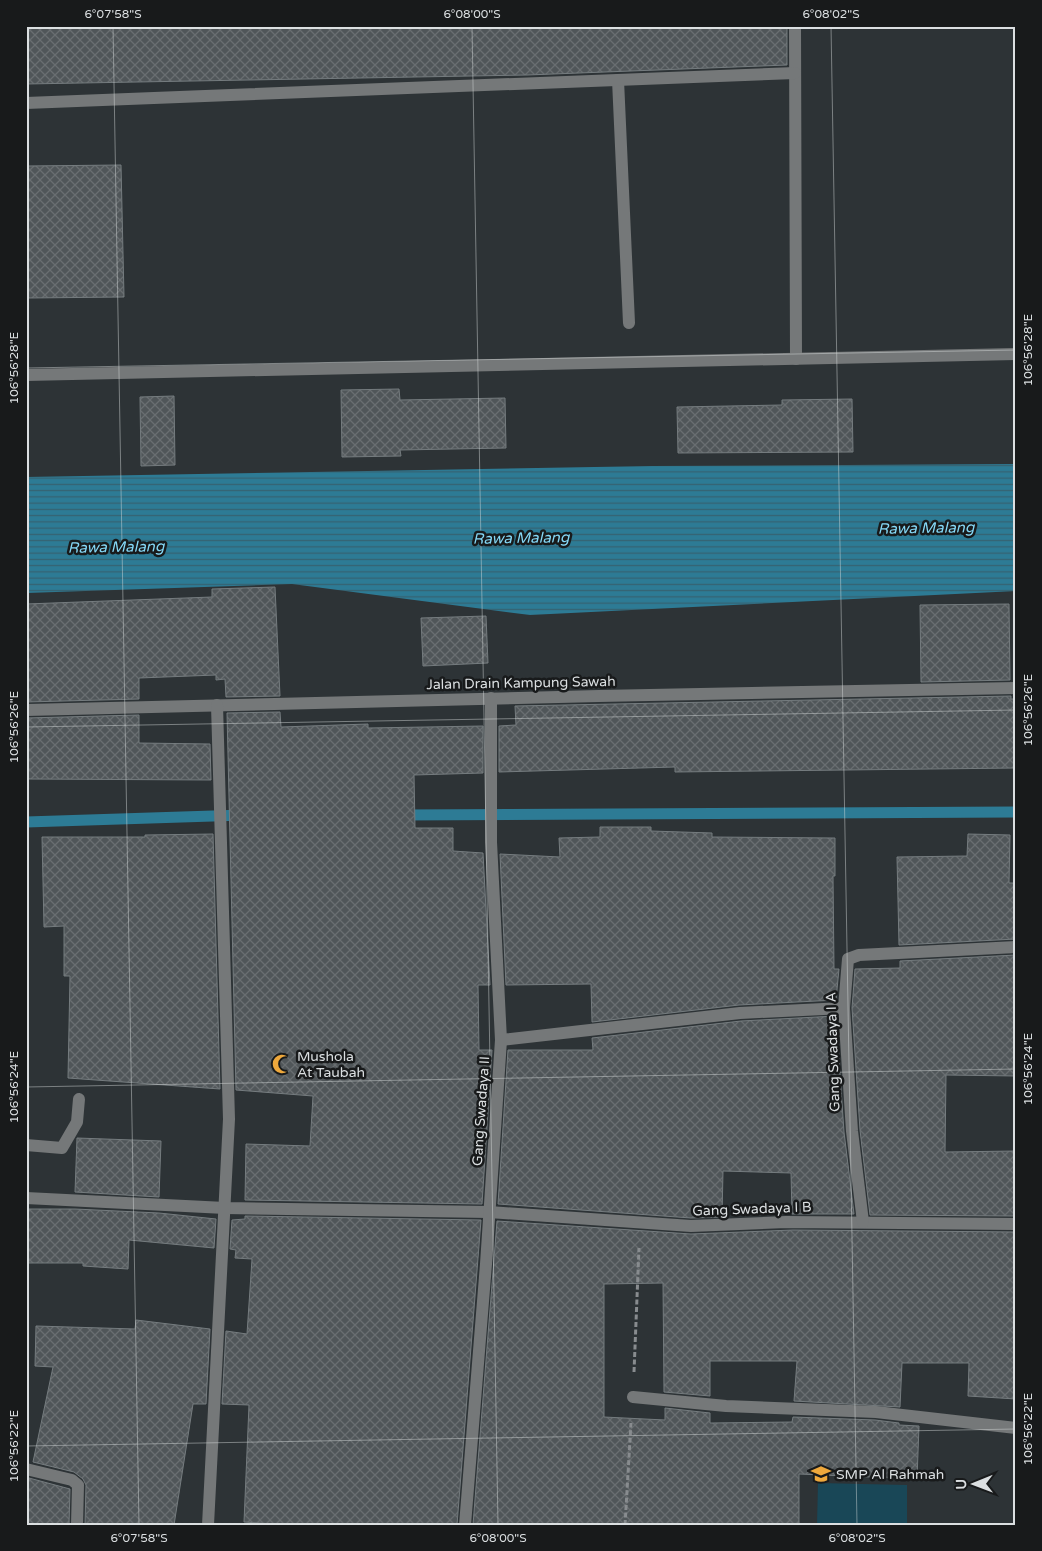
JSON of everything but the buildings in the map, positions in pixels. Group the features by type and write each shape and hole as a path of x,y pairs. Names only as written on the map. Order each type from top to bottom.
{"street":[{"path":"795,26 796,359"},
{"path":"26,102 795,73"},
{"path":"618,80 629,323"},
{"path":"26,375 1016,354"},
{"name":"Jalan Drain Kampung Sawah","path":"26,710 491,698 1016,688"},
{"name":"Gang Swadaya II","path":"465,1525 472,1455 501,1040 491,842 491,698"},
{"path":"208,1525 229,1119 217,705"},
{"name":"Gang Swadaya I A","path":"863,1222 852,1130 844,1008 846,963 851,956 1016,947"},
{"path":"501,1040 740,1013 844,1008"},
{"path":"26,1145 62,1148 77,1122 79,1099"},
{"name":"Gang Swadaya I B","path":"26,1198 225,1208 489,1212 691,1226 786,1222 941,1225 1016,1224"},
{"path":"633,1397 726,1406 876,1412 1016,1428"},
{"path":"26,1469 72,1480 78,1485 80,1493 77,1525"}],"shaded area":[{"path":"818,1483 907,1485 907,1525 817,1525"}],"water":[{"name":"Rawa Malang","path":"1016,464 1016,591 530,615 292,584 26,593 26,477 652,466"}],"waterway":[{"path":"400,815 1016,812"},
{"path":"26,822 244,815"}],"place":[{"name":"Mushola At Taubah","path":"282,1064"},
{"name":"SMP Al Rahmah","path":"821,1474"}]}
